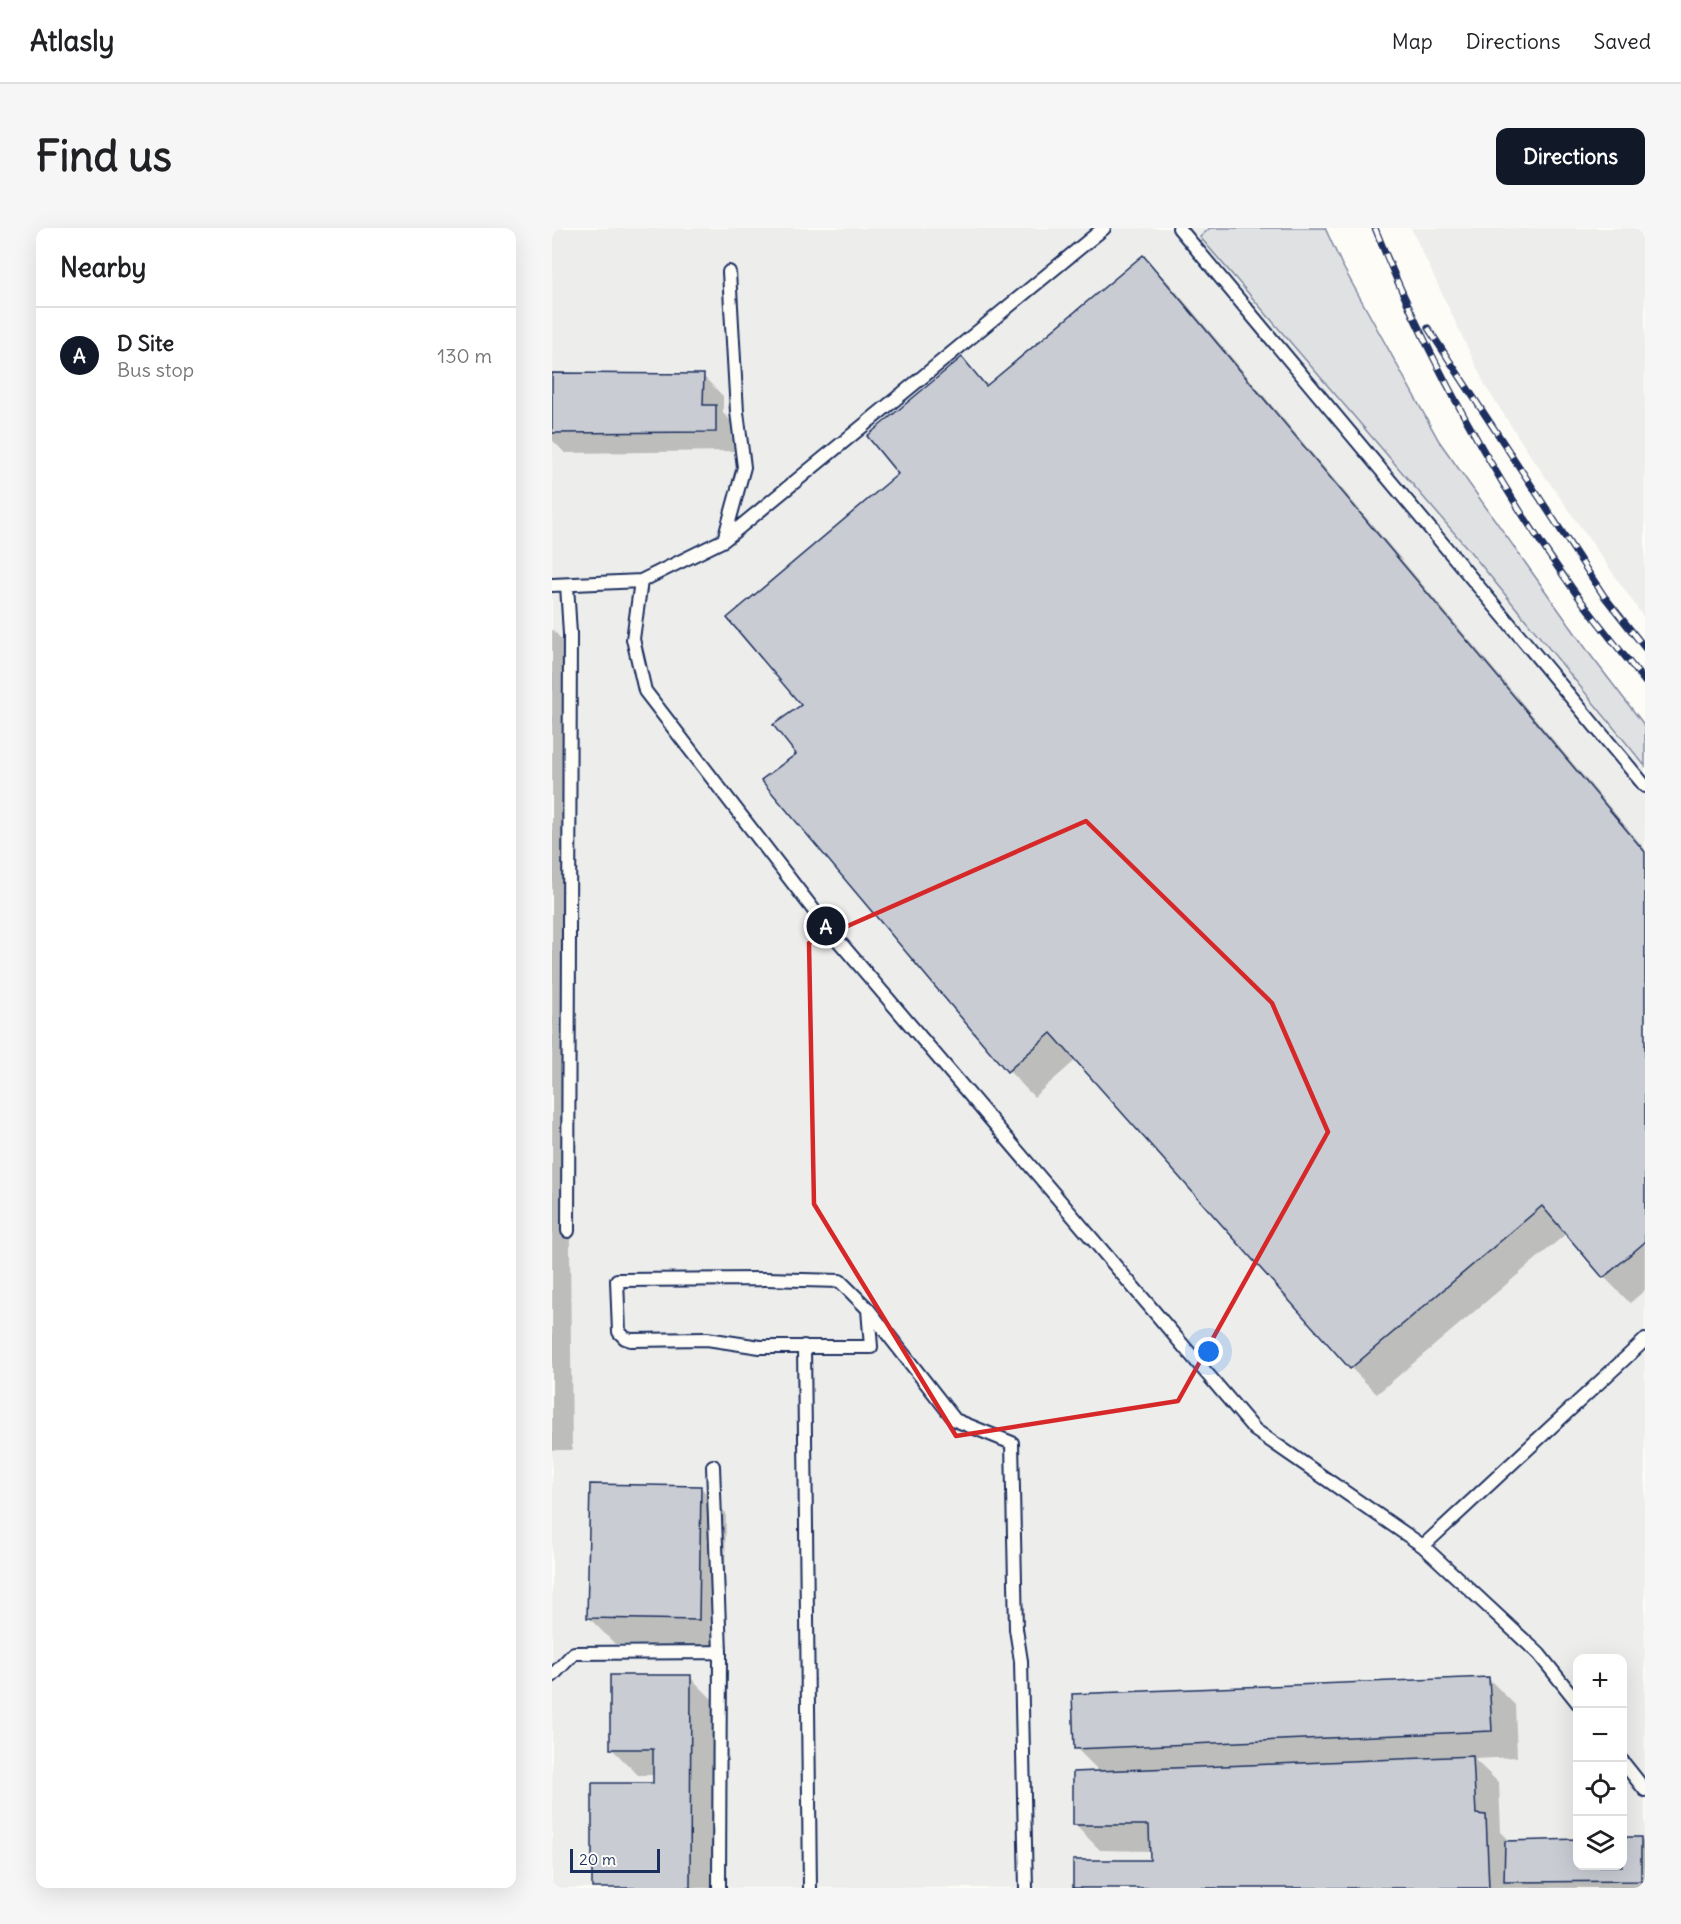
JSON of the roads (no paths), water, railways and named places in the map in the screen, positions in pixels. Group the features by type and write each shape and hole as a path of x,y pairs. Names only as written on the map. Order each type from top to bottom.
{"lane":[{"path":"552,585 641,581 724,540 1104,228"},
{"path":"1179,228 1645,786"},
{"path":"724,540 744,467 729,272"},
{"path":"641,581 633,639 645,691 826,926 1255,1430 1423,1546 1539,1653 1573,1697"},
{"path":"567,585 570,634 568,1231"},
{"path":"868,1309 871,1347 760,1347 707,1339 631,1340 619,1332 617,1280 840,1281 868,1309 955,1420 1012,1443 1016,1629 1021,1662 1026,1888"},
{"path":"1423,1546 1645,1340"},
{"path":"804,1346 810,1888"},
{"path":"713,1466 720,1652 719,1888"},
{"path":"552,1676 574,1653 720,1652"},
{"path":"1624,1762 1645,1790"}],"railway":[{"path":"1375,228 1416,322 1488,459 1572,588 1645,682"},
{"path":"1428,328 1604,596 1645,648"}],"place":[{"name":"D Site","path":"826,926"}]}
